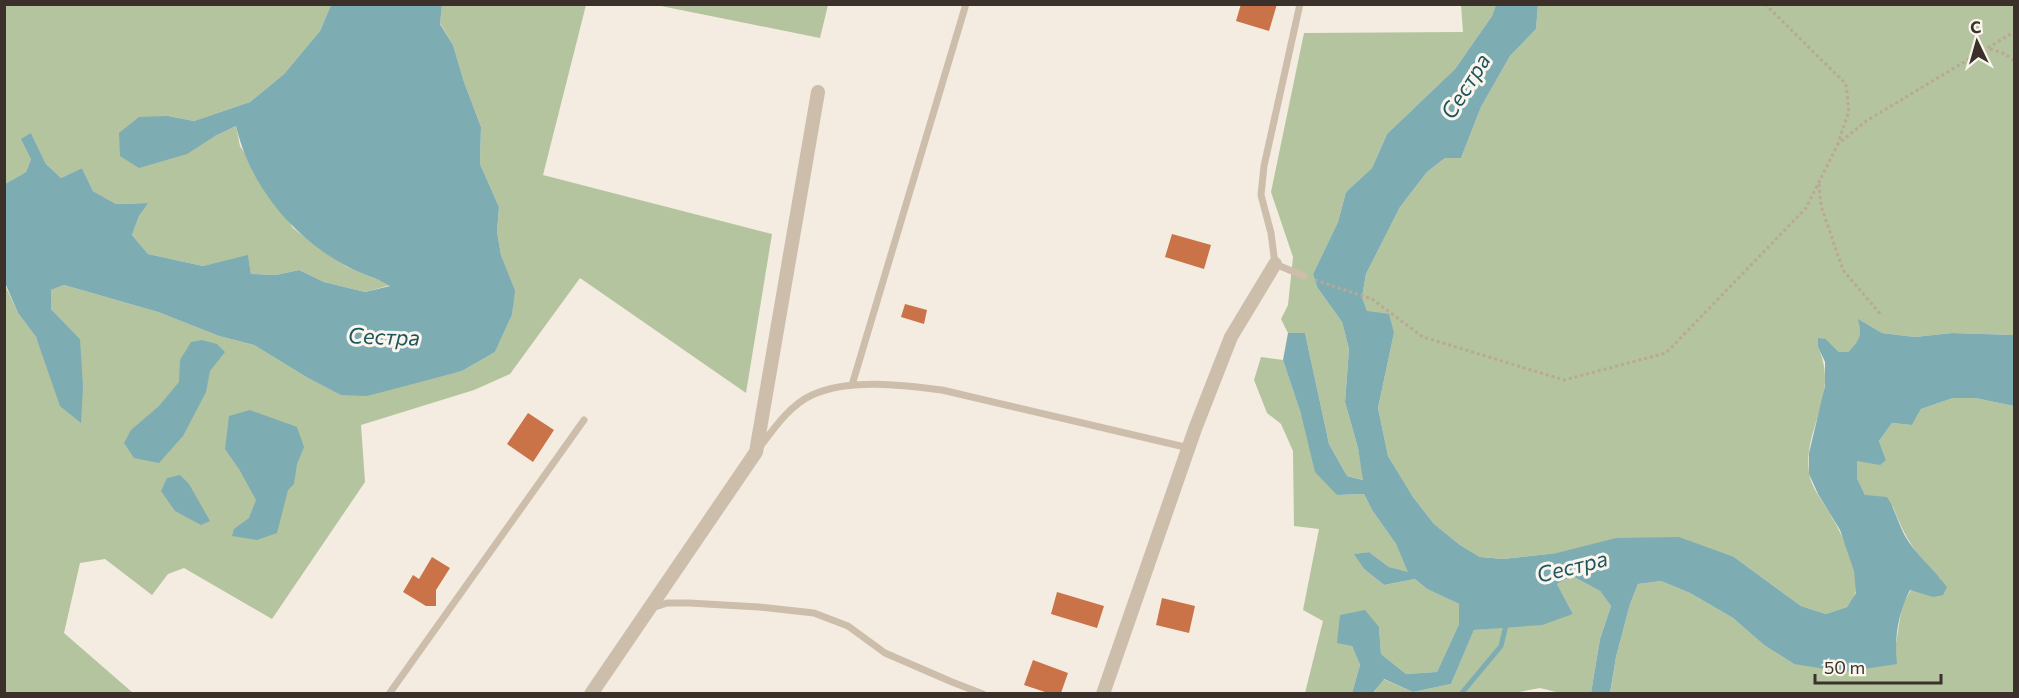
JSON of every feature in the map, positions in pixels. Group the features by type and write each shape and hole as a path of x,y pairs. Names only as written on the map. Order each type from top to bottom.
{"street":[{"path":"591,693 756,452 818,92"},
{"path":"1102,693 1231,337 1275,264"}],"lane":[{"path":"852,385 966,4"},
{"path":"1300,4 1264,166 1261,195 1271,233 1275,264 1304,276"},
{"path":"756,452 784,416 812,395 852,385 902,385 942,390 1189,448"},
{"path":"388,693 584,420"},
{"path":"650,608 667,603 688,603 813,613 848,626 885,653 983,693"},
{"path":"395,693 396,682"}],"path":[{"path":"1304,276 1372,298 1423,337 1564,380 1666,353 1806,208 1838,144 1849,111 1846,84 1765,4"},
{"path":"1838,144 1866,121 2014,32"},
{"path":"1989,48 2005,54 2014,61"},
{"path":"1819,182 1821,206 1843,270 1881,316"}],"green space":[{"path":"4,5 331,5 320,31 284,74 250,102 194,121 168,116 215,136 236,126 240,146 293,228 347,267 391,285 365,292 324,282 299,270 276,275 251,274 248,256 203,266 148,254 132,235 147,203 116,204 93,191 82,168 61,178 46,164 31,133 31,159 26,172 5,184"},
{"path":"442,5 586,5 543,175 772,234 746,393 580,278 510,374 474,390 361,425 365,482 272,619 184,568 168,574 152,595 105,559 80,563 64,633 133,693 5,693 4,283 18,313 36,337 45,360 80,339 51,309 51,290 64,285 158,312 219,336 254,345 308,378 342,395 417,382 462,371 495,352 512,315 514,291 501,255 497,232 499,207 480,164 481,127 453,45 440,23"},
{"path":"656,5 828,5 820,38"},
{"path":"1461,5 1496,5 1492,16 1455,69 1387,134 1372,168 1346,192 1338,222 1313,274 1317,287 1342,322 1349,349 1345,402 1364,480 1347,476 1329,444 1305,333 1288,333 1281,319 1288,305 1293,257 1271,192 1304,33 1463,32"},
{"path":"1538,5 2014,5 2014,335 1952,333 1915,337 1882,333 1859,320 1859,337 1848,352 1839,352 1826,339 1818,347 1824,364 1825,381 1811,441 1809,472 1814,487 1837,527 1852,560 1856,591 1847,607 1826,614 1801,606 1734,557 1557,553 1503,559 1480,557 1460,545 1434,524 1413,497 1388,456 1378,408 1394,333 1367,311 1362,297 1366,274 1400,207 1427,172 1445,158 1461,158 1481,107 1510,56 1536,29"},
{"path":"1261,357 1283,360 1301,414 1337,495 1364,494 1372,510 1396,544 1409,573 1389,567 1369,552 1355,554 1364,569 1384,585 1415,579 1427,589 1459,604 1459,624 1437,672 1406,674 1381,654 1379,627 1352,646 1360,665 1352,693 1305,693 1323,621 1303,610 1319,529 1294,526 1293,451 1281,424 1267,413 1254,380"},
{"path":"1953,398 1975,398 2014,406 2014,693 1610,694 1616,657 1630,604 1638,584 1661,581 1690,593 1733,618 1764,645 1794,664 1895,650 1902,605 1911,590 1933,596 1941,579 1912,546 1893,507 1865,495 1857,478 1857,460 1886,460 1879,441 1892,423 1912,425 1921,409"},
{"path":"1572,576 1600,591 1611,606 1600,639 1591,693 1560,693 1540,688 1509,694 1373,694 1383,679 1413,692 1451,684 1474,630 1504,627 1573,614 1557,584"}],"water":[{"name":"Сестра","path":"331,5 442,5 440,24 453,45 481,127 480,164 499,207 497,232 501,255 515,291 512,315 495,352 462,371 367,396 341,395 254,345 219,336 158,312 64,285 51,290 51,309 80,339 83,387 81,423 60,406 36,337 18,313 5,283 5,184 26,172 31,159 21,139 31,133 46,164 61,178 82,168 93,191 116,204 148,203 139,216 132,235 148,254 203,266 248,255 251,274 276,275 299,270 324,282 365,292 390,286 328,255 292,225 263,189 243,148 236,126 187,154 139,168 120,156 119,133 139,117 168,116 194,121 250,102 284,74 320,31"},
{"name":"Сестра","path":"1496,5 1538,5 1536,29 1510,56 1481,107 1461,158 1445,158 1427,172 1400,207 1366,274 1362,297 1367,311 1389,314 1394,333 1378,408 1388,456 1413,497 1434,524 1460,545 1480,557 1503,559 1557,553 1616,538 1679,537 1734,557 1801,606 1826,614 1847,607 1856,593 1854,571 1840,530 1818,494 1809,474 1809,453 1825,386 1825,362 1818,347 1818,338 1826,339 1839,352 1848,352 1859,337 1858,319 1882,333 1915,337 1952,333 2014,335 2014,406 1975,398 1953,398 1921,409 1912,425 1892,423 1879,441 1886,460 1880,465 1857,461 1857,478 1865,495 1887,497 1909,543 1947,587 1943,595 1933,597 1910,590 1902,607 1898,626 1897,664 1844,672 1794,664 1764,645 1733,618 1690,593 1661,581 1638,584 1630,604 1616,657 1610,693 1591,693 1600,639 1611,606 1600,591 1572,576 1557,584 1573,614 1542,625 1474,630 1451,684 1413,692 1384,679 1373,693 1352,693 1360,665 1352,646 1337,643 1340,615 1365,610 1379,627 1381,654 1406,674 1437,672 1459,624 1459,604 1427,589 1415,579 1384,585 1364,569 1354,554 1369,552 1389,567 1408,572 1396,544 1372,510 1364,494 1337,495 1315,472 1301,414 1283,360 1288,333 1305,333 1329,444 1347,476 1363,480 1358,448 1345,402 1349,349 1342,322 1317,287 1313,274 1338,222 1346,192 1372,168 1387,134 1455,69 1492,16"},
{"path":"202,340 217,344 225,352 210,371 206,392 183,436 159,463 134,458 124,443 131,430 159,406 179,382 180,360 191,342"},
{"path":"250,410 297,427 304,447 297,464 294,484 288,490 277,533 257,540 232,536 234,529 249,518 256,500 225,449 229,416"},
{"path":"180,475 189,484 210,521 201,525 175,511 161,491 167,478"}],"building":[{"path":"1241,4 1277,4 1269,31 1236,21"},
{"path":"1172,234 1211,245 1204,269 1165,257"},
{"path":"905,304 927,310 924,324 901,317"},
{"path":"528,413 554,430 533,462 507,444"},
{"path":"432,557 450,568 436,590 436,606 426,606 403,592 413,575 419,579"},
{"path":"1057,592 1104,606 1097,628 1051,614"},
{"path":"1162,598 1195,606 1189,633 1156,625"},
{"path":"1033,660 1068,673 1061,693 1048,693 1024,685"}],"waterway":[{"path":"1461,694 1501,646 1507,621"}]}
